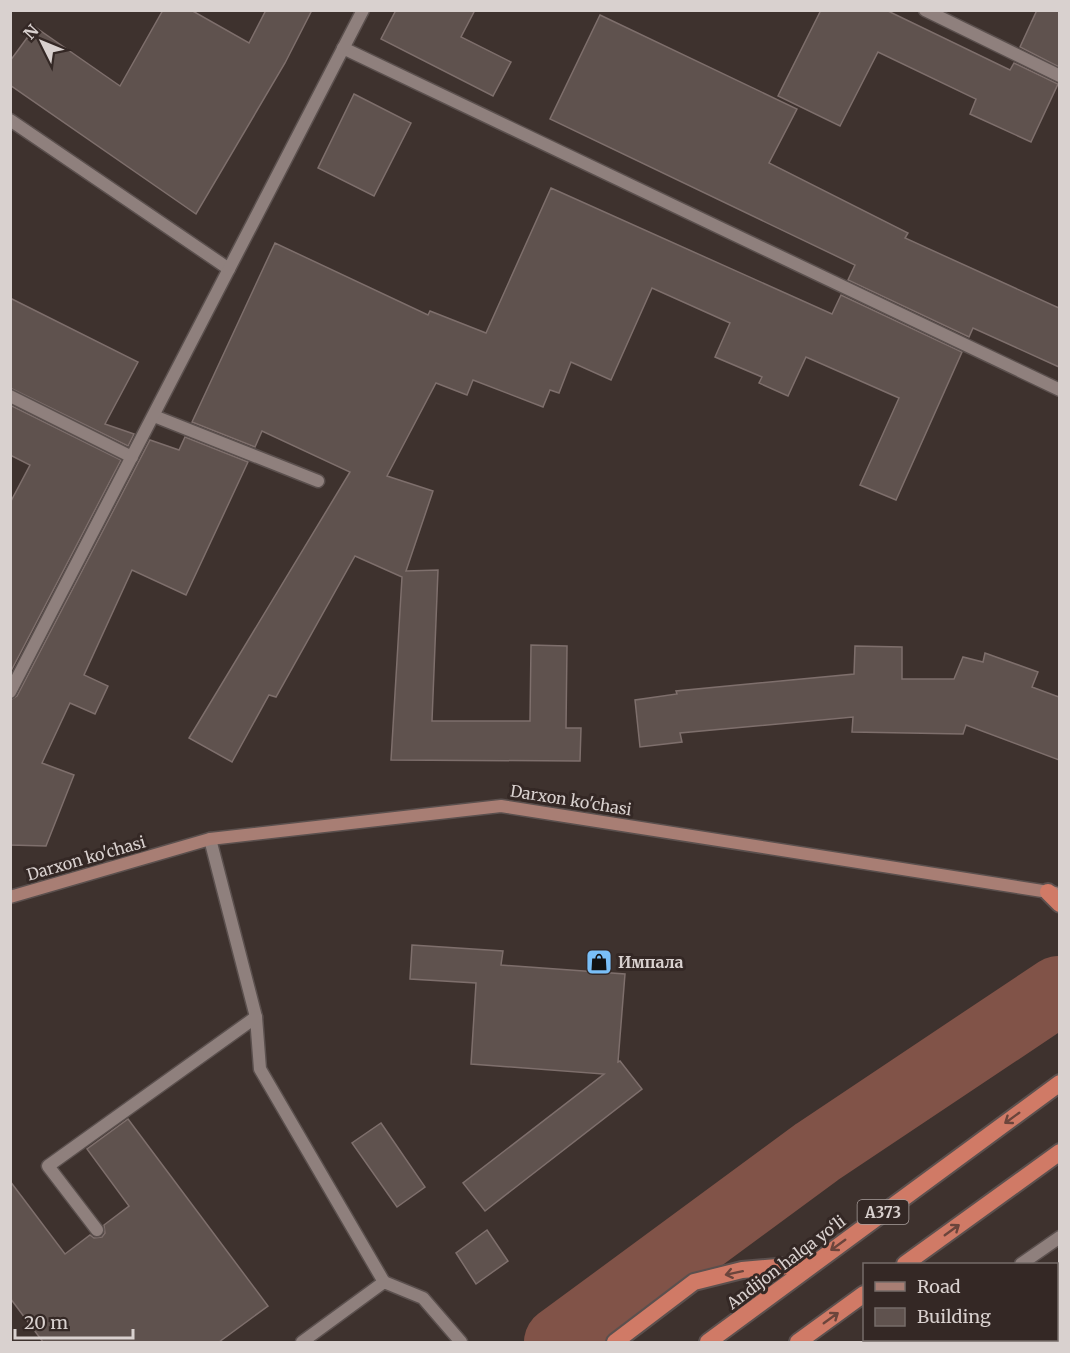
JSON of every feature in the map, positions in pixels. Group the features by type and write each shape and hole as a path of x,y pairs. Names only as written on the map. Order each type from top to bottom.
{"highway":[{"name":"Andijon halqa yo‘li","path":"708,1342 1059,1083"},
{"path":"905,1263 1059,1152"},
{"path":"615,1342 694,1282 742,1270 813,1264"},
{"path":"798,1342 862,1300"}],"main road":[{"name":"Darxon ko'chasi","path":"10,897 210,839 501,806 1056,896"}],"street":[{"path":"10,692 363,10"},
{"path":"925,10 1059,76"},
{"path":"343,48 1059,390"},
{"path":"10,120 230,268"},
{"path":"10,396 132,457"},
{"path":"154,416 318,480"},
{"path":"210,839 255,1017 260,1069 384,1282 423,1298 461,1342"},
{"path":"97,1230 48,1166 255,1017"},
{"path":"1022,1263 1059,1237"},
{"path":"302,1342 384,1282"}],"building":[{"path":"163,10 191,10 249,43 266,10 312,10 285,63 196,214 10,85 10,61 35,27 120,86"},
{"path":"396,10 475,10 461,37 511,62 493,96 381,39"},
{"path":"821,10 886,10 1010,70 1014,63 1058,84 1031,142 970,114 976,99 878,52 840,126 778,96"},
{"path":"1037,10 1059,10 1059,67 1020,47"},
{"path":"600,15 797,109 769,163 908,233 905,238 1059,308 1059,367 973,328 969,337 848,280 855,265 550,119"},
{"path":"354,94 411,123 374,196 318,168"},
{"path":"551,188 832,314 841,295 962,352 896,500 860,485 899,398 806,357 788,396 759,383 762,377 715,357 730,323 652,288 611,380 571,362 559,393 550,390 543,407 473,380 467,395 436,383 387,476 433,491 406,571 438,570 432,721 530,721 531,645 567,646 566,728 581,728 580,761 391,760 402,577 355,556 276,697 269,695 232,762 189,738 350,472 262,431 255,447 192,422 275,243 428,315 430,311 486,333"},
{"path":"10,298 138,362 105,424 134,434 128,446 10,388"},
{"path":"10,405 121,460 10,673 10,503 30,465 10,455"},
{"path":"185,437 248,462 186,595 132,570 84,675 108,686 95,714 70,703 42,763 74,775 46,846 10,845 10,700 17,696 150,440 179,450"},
{"path":"855,646 902,647 902,679 954,679 963,657 983,662 985,653 1038,672 1032,687 1059,697 1059,760 966,725 963,734 852,732 853,717 680,733 682,742 640,747 635,700 677,694 676,691 854,674"},
{"path":"412,945 503,951 501,965 625,974 618,1062 620,1061 642,1089 485,1211 463,1183 604,1074 471,1064 476,983 410,979"},
{"path":"128,1119 268,1306 219,1342 43,1342 10,1298 10,1181 65,1254 90,1235 94,1238 102,1237 105,1233 104,1225 129,1206 87,1149"},
{"path":"381,1123 425,1187 397,1207 352,1143"},
{"path":"487,1230 508,1261 476,1284 456,1253"}],"waterway":[{"path":"559,1342 817,1152 1058,991"}],"place":[{"name":"Импала","path":"599,962"}]}
